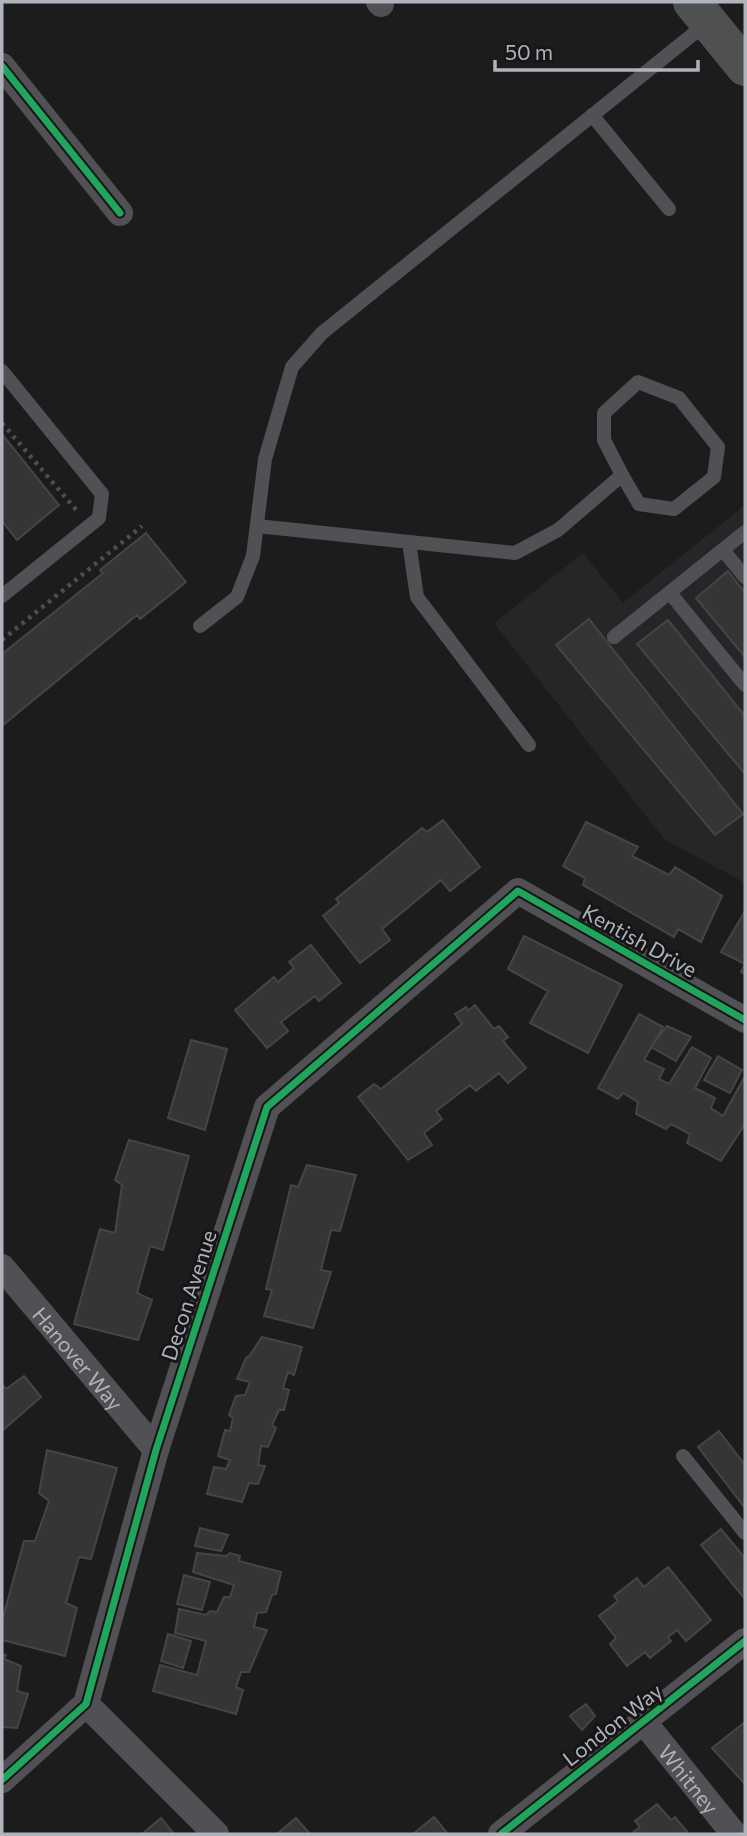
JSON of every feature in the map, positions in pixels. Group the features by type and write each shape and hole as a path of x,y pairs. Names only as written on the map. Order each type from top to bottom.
{"main road":[{"path":"700,12 745,67"}],"street":[{"path":"2,66 120,213"},
{"name":"Kentish Drive","path":"517,891 745,1020"},
{"name":"Decon Avenue","path":"86,1704 156,1450 267,1107 517,891"},
{"name":"Hanover Way","path":"2,1267 156,1450"},
{"name":"London Way","path":"501,1834 745,1640"},
{"path":"2,1780 86,1704 216,1834"},
{"name":"Whitney","path":"643,1721 734,1834"}],"lane":[{"path":"200,626 237,597 254,556 265,459 292,368 322,333 592,115 700,12"},
{"path":"592,115 669,209"},
{"path":"2,371 102,494 99,518 2,596"},
{"path":"638,382 679,398 718,447 714,478 674,509 639,504 622,475 604,440 604,413 638,382"},
{"path":"257,526 515,553 558,530 622,475"},
{"path":"614,637 745,532"},
{"path":"409,542 418,597 529,745"},
{"path":"723,550 745,577"},
{"path":"670,593 745,684"},
{"path":"683,1456 745,1533"}],"path":[{"path":"2,423 90,526"},
{"path":"2,640 142,526"}],"shaded area":[{"path":"745,505 745,883 664,839 494,623 583,553 623,603"}],"building":[{"path":"2,434 59,505 17,540 2,521"},
{"path":"146,533 186,582 140,619 137,615 2,726 2,654 103,573 100,570"},
{"path":"728,571 745,593 745,657 696,598"},
{"path":"589,619 743,814 715,835 556,645"},
{"path":"668,620 745,716 745,774 637,644"},
{"path":"443,820 480,867 450,891 441,880 382,929 390,940 360,963 323,916 339,903 336,899 422,828 427,832"},
{"path":"586,822 638,847 632,856 669,875 675,867 722,896 701,942 678,929 674,937 583,885 585,878 563,866"},
{"path":"745,911 745,964 721,952"},
{"path":"524,936 622,985 588,1053 530,1023 548,991 508,969"},
{"path":"311,945 341,983 319,1001 315,996 281,1022 288,1031 267,1048 235,1010 274,977 278,982 294,968 289,962"},
{"path":"475,1005 494,1029 499,1026 508,1037 503,1041 526,1068 508,1083 499,1073 476,1091 470,1085 436,1111 442,1119 424,1133 432,1145 408,1160 358,1097 374,1084 381,1089 462,1024 455,1014 466,1007 468,1011"},
{"path":"639,1014 663,1027 644,1060 664,1069 659,1079 669,1084 692,1047 711,1058 695,1088 715,1098 711,1108 723,1116 745,1076 745,1124 721,1161 687,1143 690,1134 671,1124 666,1129 636,1114 638,1102 623,1093 618,1099 598,1088"},
{"path":"667,1026 691,1037 676,1061 651,1047"},
{"path":"191,1040 227,1049 205,1130 168,1118"},
{"path":"718,1056 742,1070 730,1093 704,1080"},
{"path":"129,1140 189,1156 163,1250 150,1246 137,1293 152,1300 138,1340 74,1324 100,1229 115,1233 122,1185 115,1180"},
{"path":"307,1165 356,1175 340,1231 331,1230 321,1270 331,1272 313,1328 264,1316 272,1290 266,1289 291,1185 298,1187"},
{"path":"262,1337 302,1347 294,1375 288,1372 283,1388 289,1390 284,1410 279,1410 272,1425 276,1428 268,1447 261,1446 258,1465 265,1466 258,1484 249,1483 242,1502 207,1494 214,1467 226,1469 230,1460 218,1456 225,1430 230,1431 233,1418 229,1415 236,1396 245,1395 250,1382 237,1379 246,1358"},
{"path":"24,1376 41,1397 2,1431 2,1384 6,1389"},
{"path":"719,1431 745,1465 745,1508 698,1447"},
{"path":"47,1450 117,1468 91,1559 79,1557 66,1603 77,1608 65,1656 2,1640 2,1621 24,1541 35,1541 49,1501 39,1493"},
{"path":"200,1528 228,1535 221,1551 195,1546"},
{"path":"721,1529 745,1558 744,1598 701,1545"},
{"path":"197,1553 226,1556 230,1553 240,1556 239,1561 281,1572 276,1594 272,1595 266,1612 257,1613 254,1627 267,1630 249,1672 241,1672 236,1687 243,1690 236,1714 153,1691 160,1665 197,1675 206,1641 175,1633 179,1609 206,1615 210,1611 217,1612 224,1597 230,1597 234,1585 193,1572"},
{"path":"668,1567 711,1620 686,1641 677,1630 668,1637 671,1641 650,1658 645,1652 627,1666 610,1644 616,1638 599,1616 618,1601 614,1596 637,1578 644,1587"},
{"path":"184,1575 210,1582 202,1610 177,1604"},
{"path":"168,1634 191,1641 183,1668 161,1661"},
{"path":"2,1654 6,1655 4,1659 21,1666 17,1691 28,1694 17,1728 2,1727"},
{"path":"586,1704 595,1716 582,1730 570,1716"},
{"path":"745,1722 745,1784 712,1748"},
{"path":"657,1804 671,1820 675,1817 689,1834 631,1834 640,1827 635,1821"},
{"path":"434,1817 448,1834 413,1834"},
{"path":"161,1818 174,1834 142,1834"},
{"path":"296,1818 310,1834 277,1834"}],"cycle path":[{"path":"2,66 120,213"},
{"path":"2,1780 86,1704 156,1450 267,1107 518,891 745,1020"},
{"path":"501,1834 745,1641"}]}
